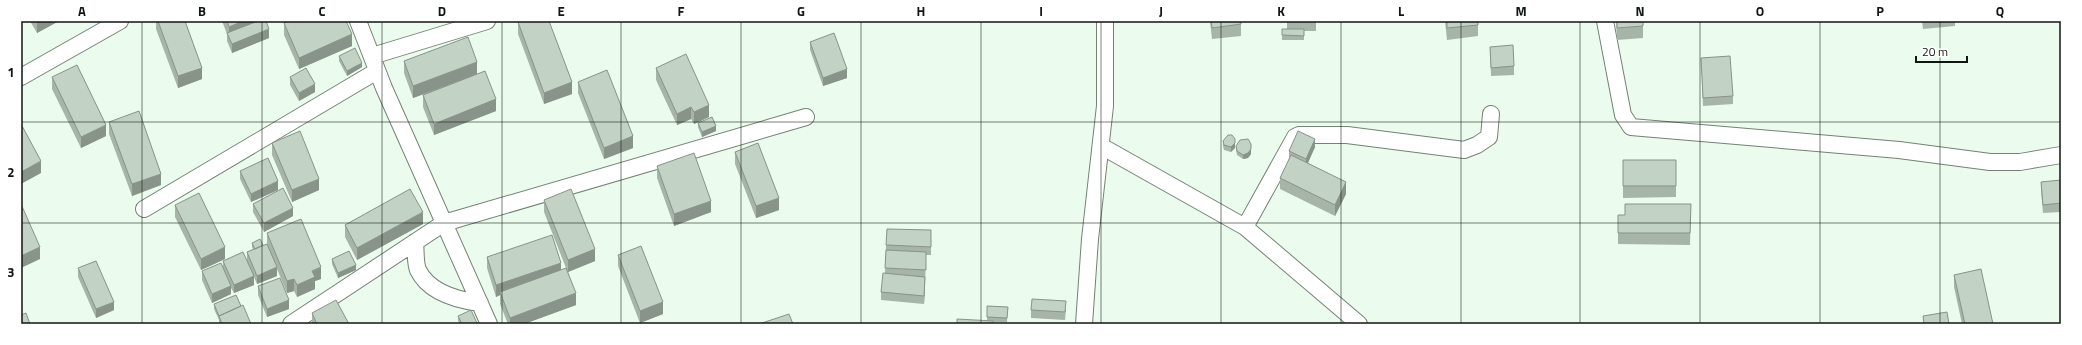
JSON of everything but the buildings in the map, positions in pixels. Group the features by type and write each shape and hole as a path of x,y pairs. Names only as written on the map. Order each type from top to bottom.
{"street":[{"path":"21,77 120,21"},
{"path":"358,21 377,71 489,324"},
{"path":"372,56 487,21"},
{"path":"1084,324 1090,239 1105,106 1105,21"},
{"path":"1605,21 1623,115 1631,127 1899,150 1990,162 2020,162 2061,155"},
{"path":"144,209 377,71"},
{"path":"1245,228 1292,144 1299,135 1347,135 1464,150 1477,145 1489,137 1491,114"},
{"path":"291,324 444,223 806,117"},
{"path":"1101,146 1245,228 1359,324"},
{"path":"415,242 418,269 426,283 444,294 480,303"}]}
